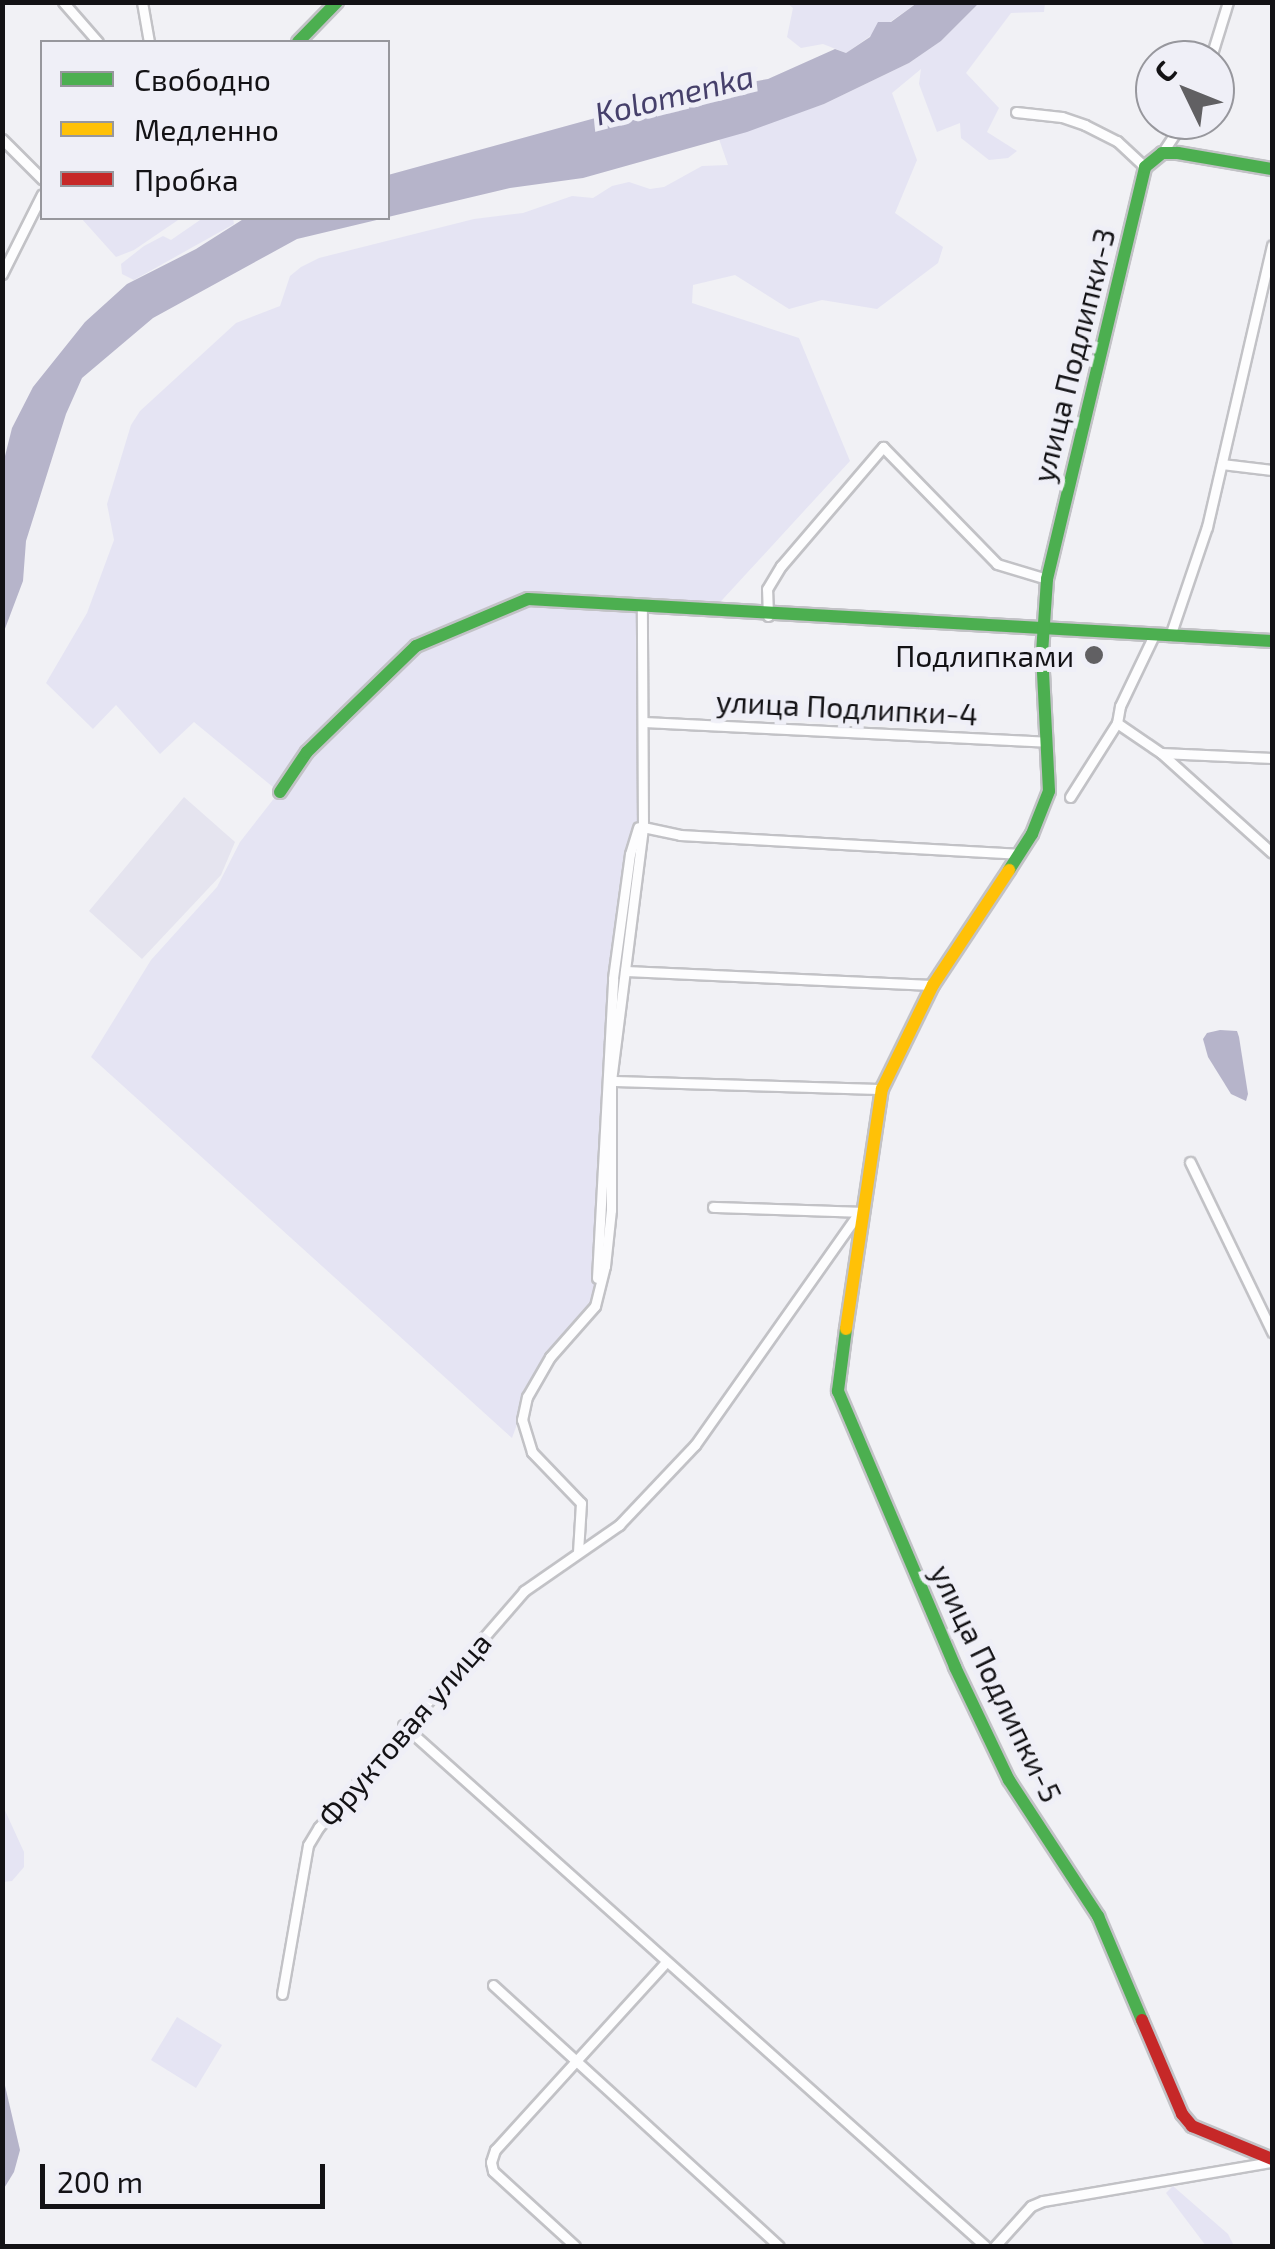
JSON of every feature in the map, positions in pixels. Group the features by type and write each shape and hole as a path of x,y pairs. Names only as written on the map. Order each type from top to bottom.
{"street":[{"path":"64,2 96,40"},
{"path":"142,2 150,40"},
{"path":"300,40 336,2"},
{"path":"1216,40 1228,2"},
{"path":"1016,112 1062,116 1085,125 1118,142 1145,167 1171,140"},
{"path":"2,139 40,177"},
{"path":"1162,153 1272,168"},
{"name":"улица Подлипки-3","path":"1044,628 1047,578 1145,167"},
{"path":"2,274 40,198"},
{"path":"1170,636 1222,464 1272,245"},
{"path":"768,616 767,589 781,566 883,447 997,564 1047,578"},
{"path":"1222,464 1272,470"},
{"path":"280,792 308,752 416,646 528,599 768,616 1272,641"},
{"path":"578,1552 582,1502 532,1452 522,1420 527,1397 550,1356 594,1306 605,1266 611,1210 611,1081 642,821 642,607"},
{"path":"714,1208 860,1212 882,1089 933,984 1032,834 1049,791 1044,628"},
{"path":"1070,797 1117,723 1120,706 1154,635"},
{"name":"улица Подлипки-4","path":"644,722 1048,742"},
{"path":"1117,723 1161,753 1272,853"},
{"path":"1161,753 1272,758"},
{"path":"642,821 680,835 1017,854"},
{"path":"594,1306 613,978 630,854 642,821"},
{"path":"624,971 933,984"},
{"path":"611,1081 882,1089"},
{"path":"1190,1162 1272,1332"},
{"name":"Фруктовая улица","path":"282,1994 308,1845 348,1787 524,1592 619,1525 695,1444 860,1212"},
{"name":"улица Подлипки-5","path":"860,1212 838,1391 955,1668 1009,1780 1098,1916 1182,2114 1192,2126 1272,2160"},
{"path":"403,1725 985,2246"},
{"path":"575,2246 494,2171 490,2162 496,2150 666,1962"},
{"path":"492,1985 779,2246"},
{"path":"995,2246 1031,2206 1272,2160"}],"shaded area":[{"path":"787,3 917,3 846,53 823,44 801,48 787,37 793,8"},
{"path":"979,3 1045,3 1044,12 1011,13 966,73 999,108 987,132 1017,151 1008,158 989,160 961,138 960,123 937,132 919,84 921,69 892,93 917,160 895,213 943,247 938,263 877,309 822,300 789,309 735,275 693,285 692,303 799,338 850,461 712,611 643,607 644,778 611,1081 611,1210 589,1309 527,1397 512,1438 91,1057 151,960 217,887 240,842 279,792 194,722 160,754 116,705 93,729 46,683 87,613 114,540 107,504 131,425 140,411 236,323 280,306 290,276 301,267 319,258 474,219 523,213 572,196 593,198 612,186 629,182 650,189 664,187 702,166 728,165 719,139 824,104 909,63 941,41"},
{"path":"83,220 178,220 134,250 116,257"},
{"path":"200,220 233,220 234,224 134,280 122,274 121,264 144,246 163,236 171,240"},
{"path":"184,797 235,842 221,875 142,959 89,911"},
{"path":"2,1804 24,1852 24,1867 12,1881 3,1882"},
{"path":"177,2017 222,2045 196,2088 151,2060"},
{"path":"1173,2186 1228,2234 1234,2246 1206,2246 1166,2193"}],"water":[{"path":"917,3 979,3 941,41 909,63 824,104 747,132 583,178 510,188 390,217 390,174 679,95 768,79 835,49 846,53 870,37 878,22 891,22"},
{"path":"242,220 377,220 297,239 153,318 82,378 66,414 26,541 23,581 3,634 3,464 12,428 33,387 85,322 127,284 196,249"},
{"path":"1237,1031 1246,1101 1231,1094 1208,1057 1203,1039 1207,1033"},
{"path":"3,2077 20,2150 14,2172 3,2190"}],"traffic: fast":[{"path":"300,40 337,2"},
{"path":"1009,870 1032,834 1049,791 1042,653 1047,579 1145,167 1162,153 1178,153 1272,169"},
{"path":"280,792 307,752 416,646 528,599 1272,641"},
{"path":"846,1329 838,1391 955,1667 1009,1780 1098,1916 1142,2020"}],"traffic: slow":[{"path":"846,1329 882,1089 933,985 1009,870"}],"traffic: jam":[{"path":"1142,2020 1182,2114 1192,2126 1272,2159"}],"place":[{"name":"Подлипками","path":"1094,655"}],"water label":[{"name":"Kolomenka","path":"674,94"}]}
